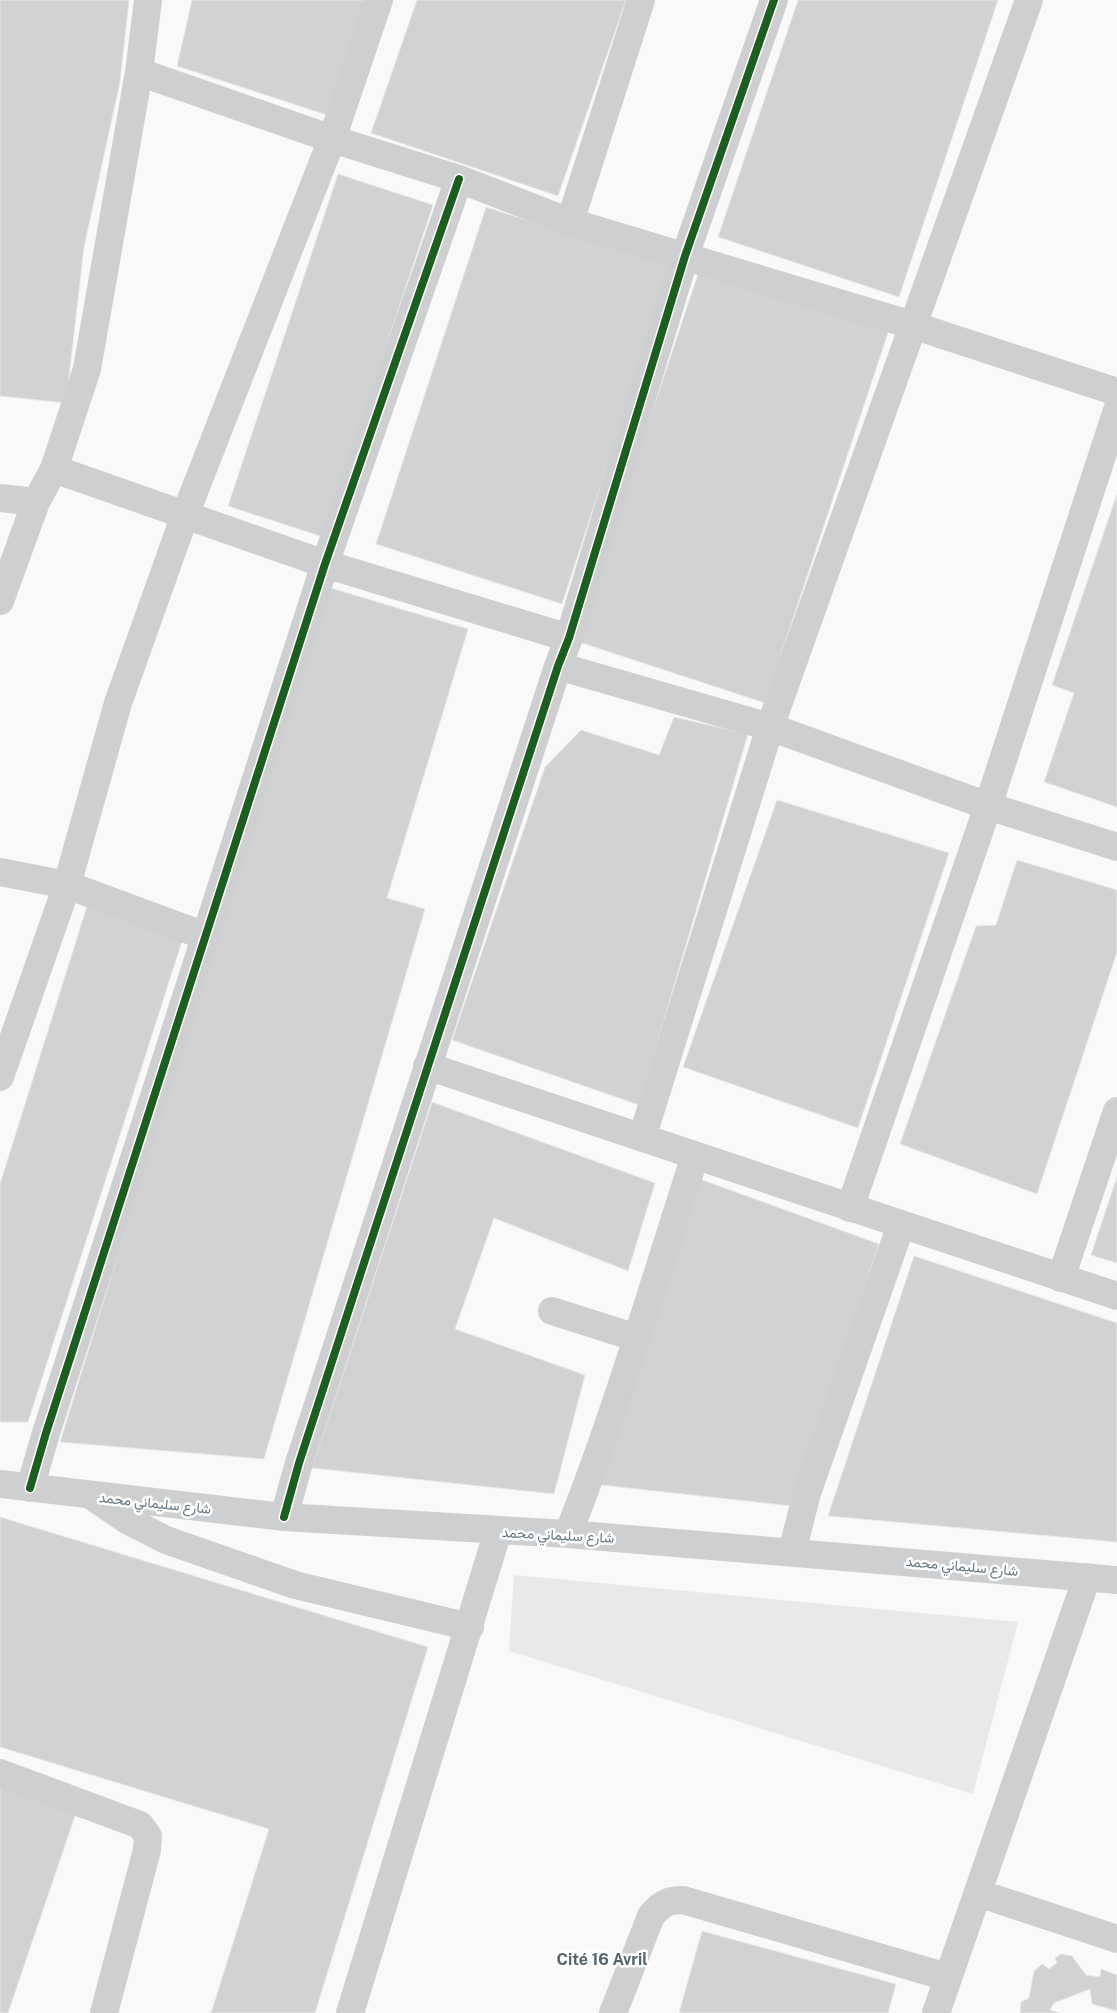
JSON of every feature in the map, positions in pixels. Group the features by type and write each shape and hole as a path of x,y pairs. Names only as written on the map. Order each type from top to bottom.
{"street":[{"path":"0,601 36,502 54,469 87,369 138,72 148,0"},
{"path":"0,1077 67,885 118,703 185,515 332,139 379,0"},
{"path":"570,222 641,0"},
{"path":"284,1517 299,1463 427,1066 558,666 569,638 685,256 774,0"},
{"path":"642,1138 770,727 1029,0"},
{"path":"138,72 332,139 459,179 570,222 912,325 1117,392"},
{"path":"30,1488 325,564 459,179"},
{"path":"850,1208 988,806 1117,410"},
{"path":"54,469 325,564 569,638"},
{"path":"0,498 36,502"},
{"path":"558,666 770,727 988,806 1117,847"},
{"path":"0,872 67,885 205,936"},
{"path":"427,1066 1117,1296"},
{"path":"1061,1278 1117,1111"},
{"path":"568,1534 586,1488 695,1156"},
{"path":"792,1552 807,1493 901,1224"},
{"path":"552,1311 636,1338"},
{"name":"شارع سليماني محمد","path":"0,1484 284,1517 568,1534 1117,1580"},
{"path":"92,1496 127,1520 166,1540 295,1585 470,1627"},
{"path":"350,2013 498,1531"},
{"path":"936,2013 1087,1577"},
{"path":"0,1773 140,1826 148,1836 147,1850 104,2013"},
{"path":"978,1893 1117,1939"},
{"path":"613,2013 651,1916 669,1900 683,1900 947,1977"}],"shaded area":[{"path":"514,1575 1018,1622 973,1794 509,1651"}],"building":[{"path":"0,0 129,0 120,82 84,247 66,403 0,396"},
{"path":"192,0 366,0 330,116 177,66"},
{"path":"417,0 626,0 558,196 371,133"},
{"path":"798,0 998,0 899,297 718,237"},
{"path":"338,174 433,205 323,537 228,506"},
{"path":"486,207 672,267 562,604 376,544"},
{"path":"700,268 889,330 765,703 576,641"},
{"path":"1117,494 1117,807 1044,782 1074,693 1052,685"},
{"path":"324,586 468,629 387,898 425,909 264,1459 60,1442"},
{"path":"674,717 748,734 639,1105 452,1040 545,767 581,730 659,755"},
{"path":"777,800 949,853 858,1128 683,1067"},
{"path":"1017,860 1117,890 1117,952 1037,1194 900,1144 976,926 996,925"},
{"path":"87,906 184,935 28,1422 0,1422 0,1184"},
{"path":"432,1102 655,1183 628,1271 494,1218 455,1329 585,1375 554,1494 312,1468"},
{"path":"1117,1177 1117,1263 1091,1255"},
{"path":"697,1178 879,1244 792,1506 592,1484"},
{"path":"914,1256 1117,1323 1117,1542 828,1516"},
{"path":"0,1517 428,1647 315,2013 211,2013 269,1829 0,1747"},
{"path":"0,1784 77,1810 8,2013 0,2013"},
{"path":"702,1931 896,1984 888,2013 679,2013"},
{"path":"1061,1954 1072,1956 1086,1975 1100,1977 1101,1969 1117,1975 1117,2011 1092,2004 1090,1989 1054,2003 1050,2010 1060,2013 1020,2013 1021,2002 1029,1998 1034,1971 1042,1964 1049,1969 1057,1963 1055,1958"}],"cycle path":[{"path":"284,1517 299,1463 558,666 569,638 685,256 774,0"},
{"path":"30,1488 325,564 459,179"}],"district":[{"name":"Cité 16 Avril","path":"602,1959"}]}
